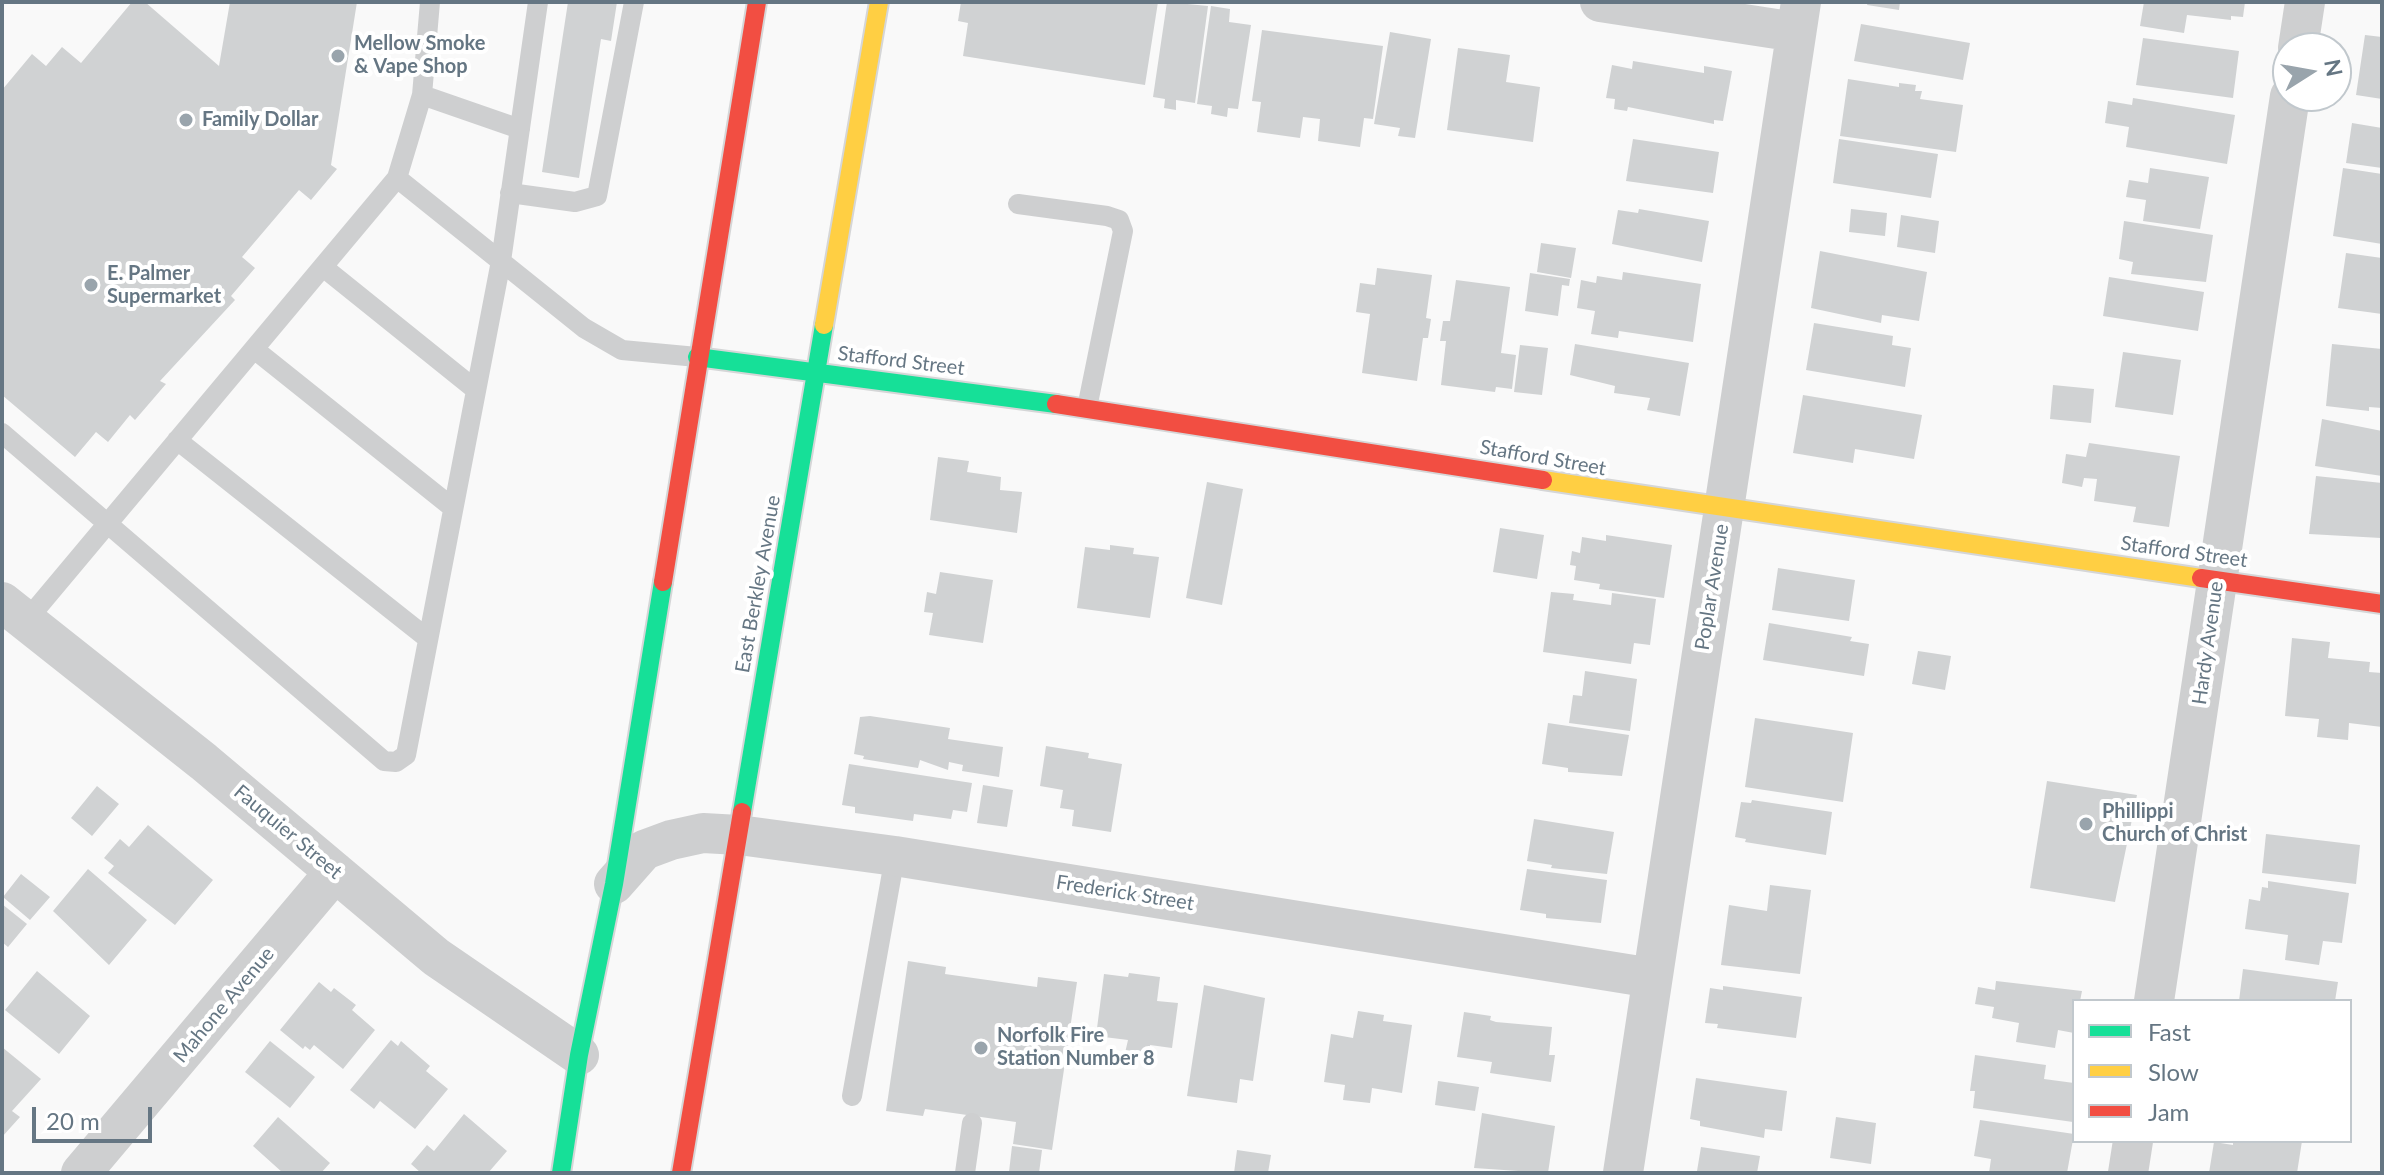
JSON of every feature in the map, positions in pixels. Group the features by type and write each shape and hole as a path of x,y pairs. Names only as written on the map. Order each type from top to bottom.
{"main road":[{"path":"561,1173 579,1055 614,884 697,357 757,2"},
{"name":"East Berkley Avenue","path":"681,1173 879,2"},
{"name":"Stafford Street","path":"697,357 1087,408 1724,507 2382,604"}],"street":[{"path":"1600,2 1798,17"},
{"path":"2300,32 2305,2"},
{"name":"Poplar Avenue","path":"1623,1173 1798,17"},
{"name":"Hardy Avenue","path":"2154,999 2288,112"},
{"name":"Fauquier Street","path":"14,612 436,957 579,1055"},
{"name":"Frederick Street","path":"614,884 644,850 703,833 739,835 895,856 1652,978"},
{"name":"Mahone Avenue","path":"81,1173 335,872"},
{"path":"2128,1173 2133,1143"}],"lane":[{"path":"14,612 108,522 397,178 422,95 430,2"},
{"path":"2,433 384,761 396,762 406,755 501,261 538,2"},
{"path":"510,193 575,202 597,196 634,2"},
{"path":"422,95 520,129"},
{"path":"397,178 584,328 622,350 697,357"},
{"path":"1018,204 1107,216 1119,220 1123,231 1087,408"},
{"path":"323,267 476,390"},
{"path":"254,349 453,508"},
{"path":"177,440 427,638"},
{"path":"852,1096 895,856"},
{"path":"965,1173 972,1123"}],"building":[{"path":"132,2 145,2 219,66 230,2 357,2 331,165 337,169 311,200 299,190 242,257 255,268 231,296 235,300 160,381 166,384 135,420 130,415 108,442 96,432 75,457 2,395 2,90 32,54 46,66 62,47 81,63"},
{"path":"568,2 617,2 611,41 601,39 579,178 542,172"},
{"path":"961,2 1158,2 1145,85 963,56 968,23 958,21"},
{"path":"1167,2 1208,6 1195,103 1176,100 1176,110 1164,108 1165,99 1153,97"},
{"path":"1868,2 1900,2 1899,10 1867,5"},
{"path":"2144,2 2245,2 2243,17 2231,16 2231,20 2187,15 2184,33 2140,26"},
{"path":"1211,6 1230,9 1229,22 1251,25 1238,109 1228,108 1227,117 1211,114 1212,106 1197,104"},
{"path":"1861,24 1970,43 1963,80 1854,61"},
{"path":"1262,30 1383,46 1373,119 1364,118 1360,147 1318,141 1320,119 1303,117 1300,138 1257,132 1261,102 1252,101"},
{"path":"1390,32 1431,39 1415,138 1398,136 1400,128 1374,124"},
{"path":"2365,35 2382,37 2382,99 2356,95"},
{"path":"2143,38 2239,51 2233,98 2136,85"},
{"path":"1458,48 1510,55 1506,82 1540,87 1533,142 1447,130"},
{"path":"1633,61 1704,73 1704,66 1732,71 1723,121 1714,120 1714,124 1628,107 1627,111 1614,109 1615,99 1606,98 1612,65 1632,69"},
{"path":"1848,79 1899,87 1899,83 1916,85 1915,91 1922,91 1920,99 1963,105 1956,152 1840,136"},
{"path":"2133,98 2235,115 2227,164 2126,147 2129,127 2105,123 2108,101 2132,105"},
{"path":"2352,123 2382,128 2382,168 2346,163"},
{"path":"1633,139 1719,152 1713,193 1626,181"},
{"path":"1839,139 1938,154 1931,198 1833,183"},
{"path":"2150,168 2209,177 2200,229 2143,221 2146,200 2126,197 2129,180 2148,183"},
{"path":"2343,168 2382,174 2382,244 2333,236"},
{"path":"1639,209 1709,221 1702,262 1612,244 1618,210 1638,213"},
{"path":"1851,209 1887,213 1885,236 1849,232"},
{"path":"1901,215 1939,221 1935,253 1897,247"},
{"path":"2124,221 2213,235 2206,282 2131,274 2133,262 2119,259"},
{"path":"1541,243 1576,248 1571,278 1537,272"},
{"path":"1820,251 1927,272 1919,321 1882,315 1881,323 1811,308"},
{"path":"2346,253 2382,258 2382,314 2338,308"},
{"path":"1377,268 1432,275 1426,318 1431,319 1428,338 1423,338 1417,381 1362,373 1370,314 1356,312 1360,283 1375,285"},
{"path":"1623,272 1701,284 1693,342 1619,331 1618,338 1591,334 1595,311 1577,308 1581,280 1596,283 1597,276 1622,280"},
{"path":"1530,273 1570,279 1569,286 1562,285 1558,316 1525,311"},
{"path":"2109,277 2204,292 2198,331 2103,316"},
{"path":"1456,280 1510,287 1501,353 1516,355 1512,389 1496,387 1495,392 1441,385 1446,341 1440,341 1443,321 1450,321"},
{"path":"1814,323 1893,336 1892,345 1911,348 1905,387 1806,370"},
{"path":"1575,344 1689,363 1680,416 1647,410 1650,398 1614,393 1615,386 1570,375"},
{"path":"2332,344 2382,349 2382,408 2369,407 2369,411 2326,406"},
{"path":"1520,345 1548,348 1542,395 1514,392"},
{"path":"2123,352 2181,360 2173,415 2115,407"},
{"path":"2053,385 2094,389 2091,423 2050,419"},
{"path":"1803,395 1922,415 1914,459 1855,449 1853,463 1793,453"},
{"path":"2322,419 2382,431 2382,476 2315,466"},
{"path":"2089,443 2180,456 2169,527 2133,522 2136,507 2094,501 2097,479 2084,478 2082,487 2062,483 2066,454 2086,457"},
{"path":"938,457 969,461 967,472 1001,477 1000,490 1022,492 1017,533 930,520"},
{"path":"2316,476 2382,483 2381,538 2309,534"},
{"path":"1207,482 1243,489 1222,605 1186,598"},
{"path":"1500,528 1544,535 1537,579 1493,572"},
{"path":"1606,535 1672,545 1664,598 1599,589 1600,584 1574,580 1576,566 1570,565 1572,551 1580,553 1582,537 1606,541"},
{"path":"1110,545 1134,548 1133,554 1159,557 1150,618 1077,608 1085,547 1110,550"},
{"path":"1778,568 1855,580 1849,621 1772,610"},
{"path":"940,572 993,580 983,643 929,635 933,613 924,612 927,592 936,594"},
{"path":"1551,592 1574,594 1573,600 1611,605 1612,593 1656,599 1650,645 1634,643 1631,664 1543,652"},
{"path":"1769,623 1852,637 1850,641 1869,644 1864,676 1763,660"},
{"path":"2292,638 2330,642 2328,658 2370,662 2369,672 2382,673 2382,727 2349,723 2348,740 2317,737 2319,719 2285,716"},
{"path":"1918,651 1951,656 1945,690 1912,684"},
{"path":"1585,671 1637,679 1630,731 1569,723 1573,695 1582,696"},
{"path":"860,717 950,728 948,739 1003,747 999,777 962,771 963,765 949,762 948,770 920,760 918,768 863,759 864,756 854,754"},
{"path":"1755,718 1853,733 1843,802 1745,787"},
{"path":"1548,723 1629,735 1622,776 1568,772 1568,768 1542,764"},
{"path":"1046,746 1089,753 1088,758 1122,764 1111,832 1072,826 1074,810 1060,808 1063,790 1040,786"},
{"path":"849,764 972,783 967,812 953,810 951,819 914,814 913,821 855,813 855,807 842,805"},
{"name":"Phillippi Church of Christ","path":"2047,781 2137,795 2115,902 2030,888"},
{"path":"983,785 1013,790 1007,827 977,823"},
{"path":"97,786 119,804 92,836 71,818"},
{"path":"1752,800 1832,812 1826,855 1745,842 1746,839 1735,837 1741,802 1751,803"},
{"path":"1534,819 1614,832 1607,874 1551,868 1552,865 1527,861"},
{"path":"148,825 213,880 175,925 108,873 114,866 104,858 120,839 129,847"},
{"path":"2266,834 2360,845 2356,884 2262,873"},
{"path":"88,869 147,920 109,965 53,911"},
{"path":"1527,869 1607,880 1601,923 1546,918 1546,914 1520,910"},
{"path":"21,874 50,897 30,920 3,897"},
{"path":"2268,881 2349,893 2342,943 2323,941 2319,965 2285,960 2288,935 2245,929 2249,899 2260,901 2262,887 2268,888"},
{"path":"1770,885 1811,890 1800,974 1721,965 1729,905 1767,911"},
{"path":"2,904 27,924 8,947 2,942"},
{"name":"Norfolk Fire Station Number 8","path":"908,961 946,967 945,974 1037,987 1038,977 1077,982 1052,1150 1013,1144 1016,1122 925,1109 923,1116 886,1111"},
{"path":"2243,969 2338,982 2335,999 2239,999"},
{"path":"37,971 90,1016 59,1054 5,1010"},
{"path":"1129,973 1160,977 1157,1001 1178,1003 1172,1048 1150,1045 1149,1056 1125,1053 1128,1040 1096,1036 1104,974 1128,977"},
{"path":"1996,981 2082,991 2080,999 2072,999 2072,1033 2058,1030 2055,1048 2016,1042 2019,1023 1992,1018 1994,1007 1975,1004 1978,987 1995,990"},
{"path":"319,982 331,992 334,988 356,1005 352,1010 375,1030 343,1069 314,1045 310,1050 305,1046 303,1049 280,1030"},
{"path":"1204,985 1265,998 1253,1081 1240,1079 1237,1103 1187,1096"},
{"path":"1723,986 1802,997 1796,1038 1717,1028 1718,1024 1705,1023 1710,988 1723,990"},
{"path":"1358,1011 1384,1015 1383,1021 1412,1025 1402,1093 1372,1088 1370,1103 1343,1100 1345,1085 1324,1082 1331,1034 1353,1038"},
{"path":"1464,1012 1491,1016 1490,1020 1496,1022 1552,1027 1549,1055 1555,1055 1551,1082 1490,1073 1492,1062 1457,1057"},
{"path":"391,1040 398,1046 401,1041 430,1066 426,1071 448,1089 415,1129 380,1101 374,1109 350,1090"},
{"path":"270,1041 315,1077 290,1108 245,1072"},
{"path":"2,1047 41,1079 12,1111 20,1117 2,1137"},
{"path":"1975,1055 2046,1065 2044,1079 2072,1083 2072,1122 1973,1108 1975,1091 1970,1091"},
{"path":"1696,1078 1787,1091 1782,1131 1765,1129 1764,1138 1700,1126 1700,1121 1690,1119"},
{"path":"1438,1081 1479,1087 1475,1111 1435,1105"},
{"path":"1482,1113 1555,1126 1548,1173 1474,1168"},
{"path":"464,1114 507,1151 488,1173 421,1173 411,1164 427,1145 434,1151"},
{"path":"278,1117 330,1163 321,1173 283,1173 253,1146"},
{"path":"1836,1117 1876,1123 1871,1164 1830,1158"},
{"path":"1980,1120 2072,1134 2067,1173 1989,1173 1991,1159 1974,1156"},
{"path":"2214,1143 2302,1143 2297,1173 2209,1173"},
{"path":"1012,1146 1042,1150 1039,1173 1009,1172"},
{"path":"1701,1147 1760,1156 1757,1173 1697,1171"},
{"path":"1237,1150 1271,1155 1268,1173 1234,1173"}],"traffic: fast":[{"path":"742,812 824,325"},
{"path":"697,357 1056,404"},
{"path":"561,1173 579,1055 614,884 663,582"}],"traffic: slow":[{"path":"824,325 879,2"},
{"path":"1543,480 2201,578"}],"traffic: jam":[{"path":"663,582 757,2"},
{"path":"1056,404 1543,480"},
{"path":"2201,578 2382,604"},
{"path":"681,1173 742,812"}],"place":[{"name":"Mellow Smoke & Vape Shop","path":"338,56"},
{"name":"Family Dollar","path":"186,120"},
{"name":"E. Palmer Supermarket","path":"91,285"},
{"name":"Phillippi Church of Christ","path":"2086,824"},
{"name":"Norfolk Fire Station Number 8","path":"981,1048"}]}
